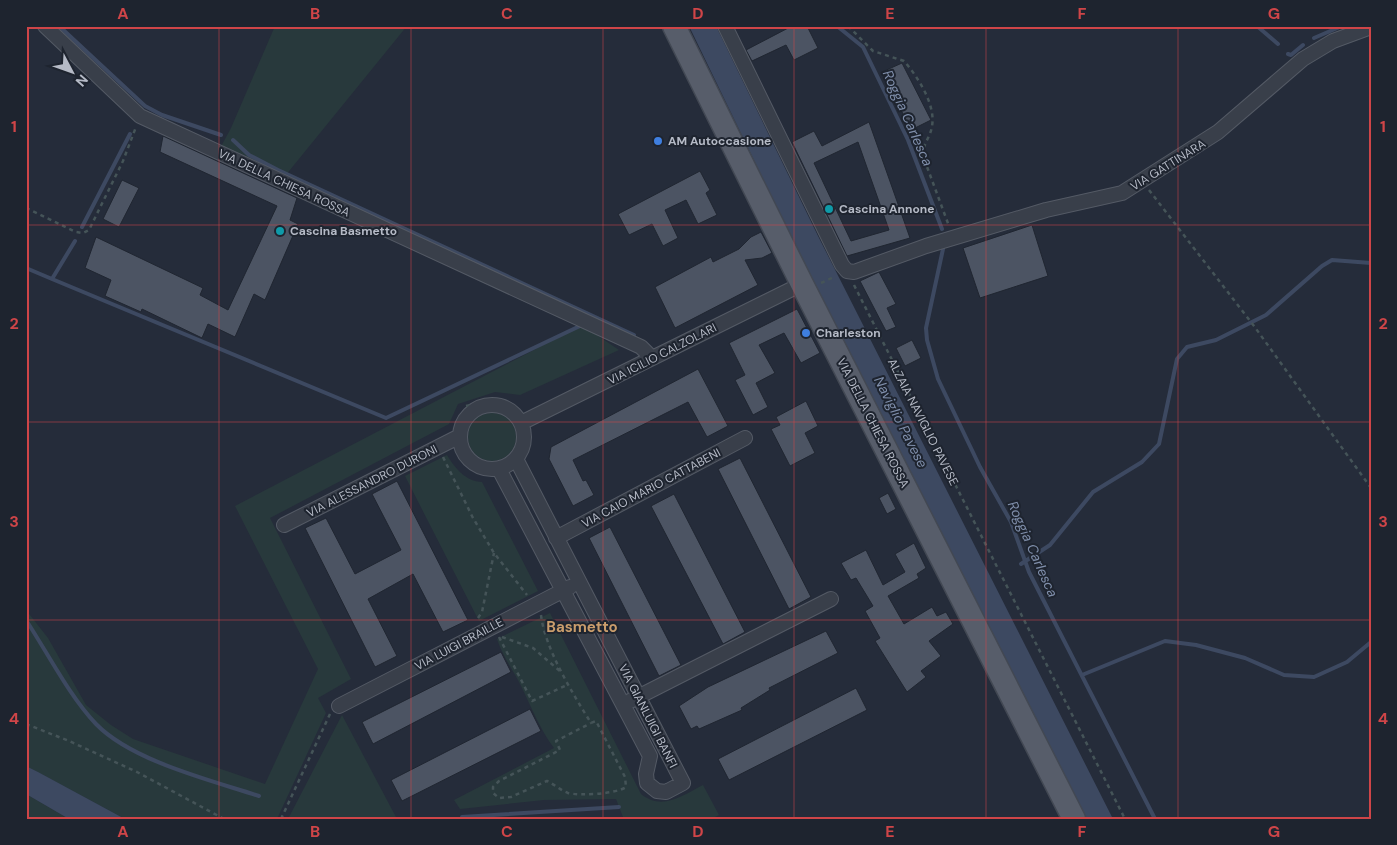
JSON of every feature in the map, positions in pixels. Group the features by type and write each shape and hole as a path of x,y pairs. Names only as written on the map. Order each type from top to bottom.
{"main road":[{"name":"VIA DELLA CHIESA ROSSA","path":"674,26 812,283 1074,819"}],"street":[{"name":"VIA DELLA CHIESA ROSSA","path":"45,26 140,116 642,347 652,358"},
{"path":"725,26 842,265 850,272"},
{"name":"VIA GATTINARA","path":"850,272 1046,210 1122,193 1218,132 1303,59 1333,41 1371,27"},
{"name":"VIA ICILIO CALZOLARI","path":"522,423 652,358 812,283"},
{"path":"484,406 504,408 514,414 522,423 524,443 516,460 499,469 485,469 470,460 463,450 460,436 468,417 484,406"},
{"name":"VIA ALESSANDRO DURONI","path":"284,525 460,436"},
{"name":"VIA CAIO MARIO CATTABENI","path":"556,538 745,438"},
{"name":"VIA GIANLUIGI BANFI","path":"499,469 650,756 646,774 647,783 657,791 671,790 683,783 516,460"},
{"name":"VIA LUIGI BRAILLE","path":"334,710 579,582"},
{"path":"623,704 831,598"}],"path":[{"path":"848,26 872,51 904,61 928,100 932,109 932,127 924,146 923,156 953,238"},
{"path":"26,208 76,232 85,233 90,230 123,161 140,116"},
{"path":"1142,181 1254,326 1371,488"},
{"name":"ALZAIA NAVIGLIO PAVESE","path":"850,272 854,285 1125,819"},
{"path":"812,283 832,278"},
{"path":"466,406 497,399"},
{"path":"442,456 473,518 494,553 530,599"},
{"path":"472,622 479,618 482,612 494,553"},
{"path":"540,614 562,673 591,723"},
{"path":"562,673 533,648 499,636 532,701 568,684"},
{"path":"281,819 334,710"},
{"path":"596,721 624,774 626,787 619,792 571,794 547,781 511,797 499,798 493,793 493,787 499,781 560,750 556,741 591,723 596,721"},
{"path":"26,724 69,741 136,772 224,819"},
{"path":"624,774 632,770"}],"shaded area":[{"path":"275,26 407,26 281,181 218,152 231,128"},
{"path":"582,325 619,350 520,395 495,392 458,404 449,424 270,518 351,679 318,698 326,713 277,819 125,819 26,766 26,610 48,638 86,705 111,725 133,739 265,784 318,669 235,506"},
{"path":"487,413 497,413 509,420 516,432 516,442 509,454 497,461 487,461 479,457 472,450 468,442 468,432 472,424 479,417"},
{"path":"447,455 457,469 466,477 482,482 538,591 479,621 405,476"},
{"path":"550,613 641,794 649,799 664,802 680,797 703,785 719,815 713,818 623,817 616,799 544,800 460,809 454,800 554,748 541,727 497,639"},
{"path":"342,715 397,819 288,819"},
{"path":"26,794 69,819 26,819"}],"water":[{"name":"Naviglio Pavese","path":"689,26 716,26 818,236 1113,819 1085,819 796,247"},
{"path":"26,766 125,819 69,819 26,794"}],"building":[{"path":"792,26 807,26 818,48 794,60 786,45 752,61 746,50"},
{"path":"902,63 931,120 911,130 882,72"},
{"path":"869,122 910,238 847,256 792,142 814,131 822,146","holes":["858,142 889,230 851,241 814,163"]},
{"name":"Cascina Basmetto","path":"163,136 297,198 290,220 298,224 265,300 254,294 235,337 208,324 202,338 142,309 141,312 105,296 111,280 85,268 96,237 203,288 200,295 228,310 277,206 160,152"},
{"path":"700,171 710,190 706,193 717,215 698,224 686,200 665,210 678,238 663,246 652,224 629,235 618,214"},
{"path":"122,180 139,188 119,227 103,219"},
{"path":"1032,225 1048,276 980,298 963,248"},
{"path":"761,232 772,253 762,258 745,260 758,285 675,328 655,287 711,257 713,262 739,249 751,237"},
{"path":"879,272 896,304 887,308 896,327 886,331 860,281"},
{"path":"797,309 820,353 801,363 784,333 759,345 775,373 756,383 768,407 753,415 735,380 745,375 729,343"},
{"path":"912,340 921,358 905,366 896,348"},
{"path":"698,369 728,426 707,437 688,402 573,460 583,481 586,480 594,495 573,506 549,459 551,447"},
{"path":"806,401 818,426 805,433 815,453 790,466 771,429 780,425 776,417"},
{"path":"740,458 811,597 789,609 718,469"},
{"path":"397,481 468,620 443,632 413,574 368,599 397,656 375,667 305,528 326,518 355,574 401,550 372,494"},
{"path":"888,493 896,509 887,514 879,498"},
{"path":"674,494 745,632 723,644 651,506"},
{"path":"610,527 681,665 659,676 589,538"},
{"path":"914,543 926,568 917,574 919,578 888,596 904,624 932,607 937,616 946,612 953,624 929,641 941,656 921,671 926,677 907,692 875,641 880,638 865,611 873,606 856,578 851,580 841,563 866,550 883,585 905,572 895,554"},
{"path":"826,631 838,653 769,688 770,690 741,708 742,710 699,729 697,726 691,729 679,706 708,687"},
{"path":"501,652 511,672 373,744 362,722"},
{"path":"856,688 867,710 729,780 718,759"},
{"path":"530,709 541,731 402,801 391,780"}],"waterway":[{"path":"59,26 145,106 162,115 221,135"},
{"name":"Roggia Carlesca","path":"837,26 863,47 908,140 942,229"},
{"path":"1257,26 1278,44"},
{"path":"1314,38 1342,26"},
{"path":"1288,54 1291,55 1303,45"},
{"path":"82,227 130,134"},
{"path":"233,140 249,155 278,170 634,335"},
{"path":"26,268 52,279 75,241"},
{"name":"Roggia Carlesca","path":"943,249 926,328 927,340 938,379 980,467 1011,522 1029,572 1155,819"},
{"path":"1021,564 1050,545 1093,492 1142,462 1159,444 1177,359 1187,347 1216,340 1266,315 1322,266 1332,260 1371,263"},
{"path":"52,279 386,418 582,325"},
{"path":"26,620 77,701 96,724 111,737 150,759 195,776 259,796"},
{"path":"1082,675 1165,641 1196,645 1245,658 1284,675 1314,677 1347,662 1371,642"},
{"path":"462,817 619,807"}],"place":[{"name":"AM Autoccasione","path":"658,141"},
{"name":"Cascina Annone","path":"829,209"},
{"name":"Cascina Basmetto","path":"280,231"},
{"name":"Charleston","path":"806,333"}],"district":[{"name":"Basmetto","path":"582,627"}]}
